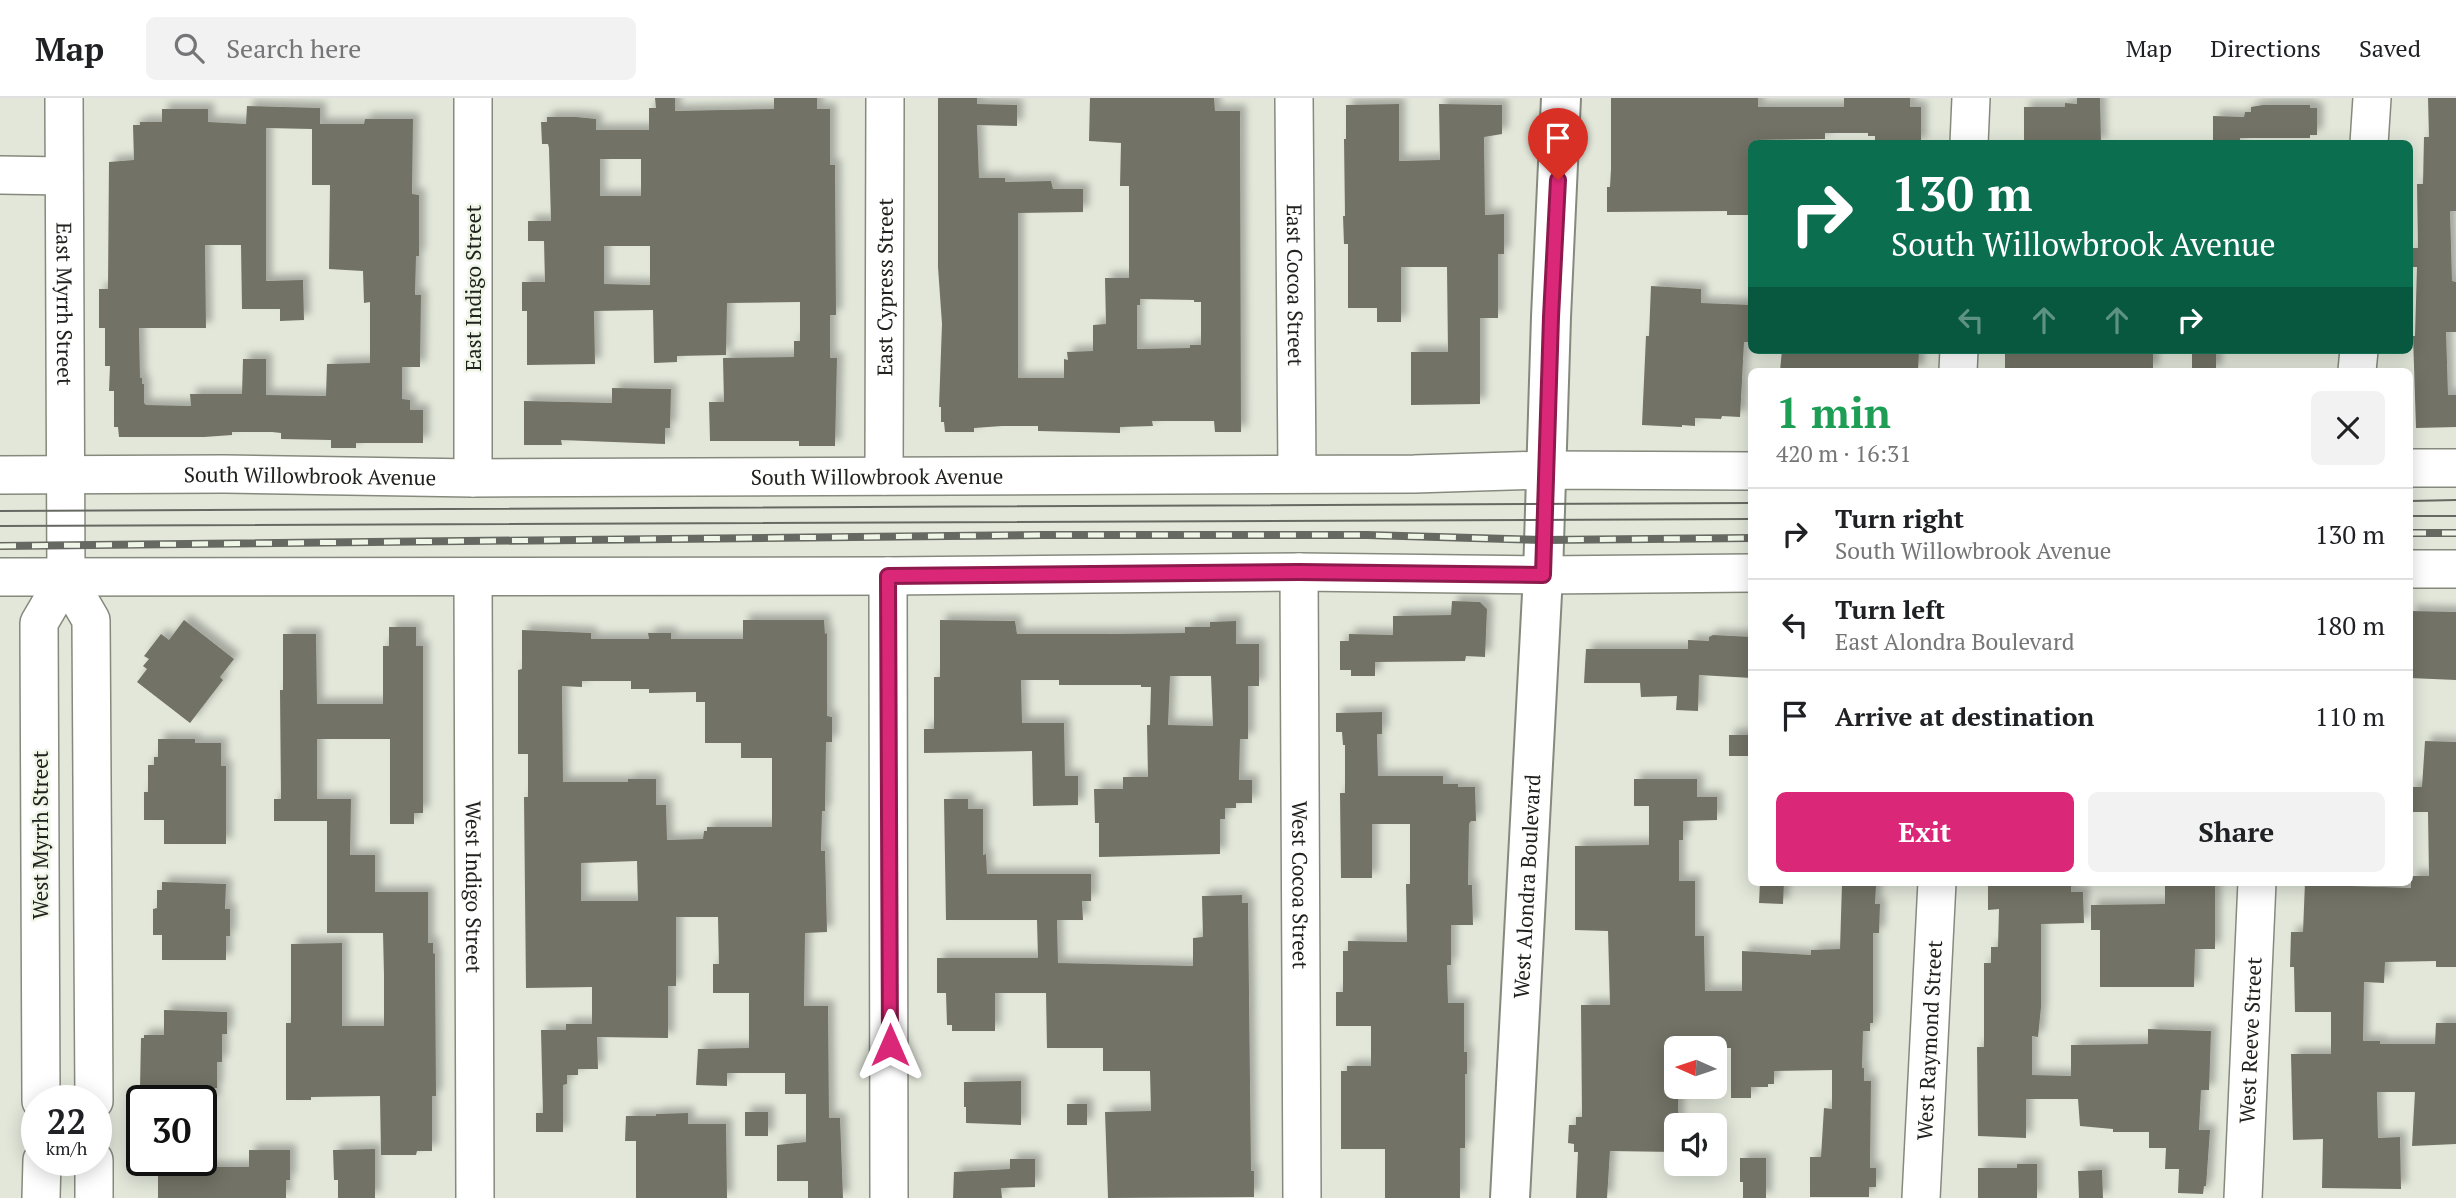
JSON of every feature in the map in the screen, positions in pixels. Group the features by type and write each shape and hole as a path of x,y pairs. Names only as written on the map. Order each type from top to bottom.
{"main road":[{"name":"West Alondra Boulevard","path":"1510,1198 1543,557 1562,98"}],"street":[{"name":"East Myrrh Street","path":"64,98 66,577"},
{"name":"East Indigo Street","path":"473,98 473,478"},
{"name":"East Cypress Street","path":"884,476 885,98"},
{"name":"East Cocoa Street","path":"1294,98 1297,474"},
{"path":"1969,140 1971,98"},
{"path":"2369,140 2372,98"},
{"path":"0,175 64,176"},
{"path":"2413,468 2456,468"},
{"name":"South Willowbrook Avenue","path":"0,475 473,478 1748,471"},
{"path":"0,577 888,576 1299,572 1543,557 1748,573"},
{"path":"2413,569 2456,569"},
{"name":"West Cocoa Street","path":"1299,572 1302,1198"},
{"path":"888,576 889,1198"},
{"path":"66,577 91,620 94,1085"},
{"name":"West Myrrh Street","path":"41,1085 38,623 66,577"},
{"name":"West Indigo Street","path":"473,577 475,1198"},
{"name":"West Raymond Street","path":"1921,1198 1937,886"},
{"name":"West Reeve Street","path":"2243,1198 2257,886"},
{"path":"41,1176 41,1198"},
{"path":"94,1176 94,1198"}],"building":[{"path":"655,98 675,98 675,111 774,109 774,98 817,98 817,109 830,109 830,165 835,165 836,315 830,315 830,358 837,358 835,446 799,446 799,441 710,441 709,402 724,402 723,358 794,357 794,341 800,341 800,302 727,303 726,355 677,356 677,362 654,363 653,310 594,311 595,364 527,365 527,311 522,311 522,282 545,282 544,241 528,241 528,221 551,221 549,148 548,144 542,144 541,122 547,122 547,117 576,117 596,119 596,130 649,130 649,108 656,108","holes":["600,159 641,159 641,196 600,196","604,246 650,246 650,285 604,284"]},
{"path":"938,98 977,98 977,104 1017,105 1017,126 977,125 979,178 1005,178 1005,182 1051,181 1053,189 1083,189 1083,212 1018,213 1018,378 1064,378 1064,359 1068,360 1067,352 1093,351 1093,325 1106,324 1105,278 1129,278 1129,186 1120,186 1121,143 1089,141 1090,98 1214,98 1215,111 1240,111 1241,432 1215,432 1214,421 1152,421 1153,426 1120,427 1120,433 1038,431 1038,426 1002,426 974,428 974,432 945,432 939,407 942,324 938,267","holes":["1140,299 1201,302 1201,345 1190,345 1190,348 1137,349 1137,305 1140,305"]},
{"path":"1611,98 1758,98 1758,107 1844,107 1844,98 1910,98 1910,107 1921,107 1921,140 1875,140 1875,136 1868,136 1868,133 1825,133 1825,139 1748,140 1748,215 1727,215 1727,211 1607,212 1607,187 1610,187"},
{"path":"2077,98 2100,98 2101,140 2024,140 2024,107 2065,107 2065,103 2077,104"},
{"path":"2428,98 2456,98 2456,211 2450,211 2452,281 2456,282 2456,332 2446,332 2448,395 2456,395 2456,427 2416,428 2413,336 2417,267 2413,267 2413,248 2418,248 2417,184 2423,184 2424,137 2429,137"},
{"path":"1399,104 1399,161 1440,160 1439,104 1502,105 1502,134 1484,137 1485,215 1504,214 1504,254 1498,254 1498,318 1480,318 1480,404 1411,405 1411,352 1448,352 1447,267 1401,267 1401,322 1377,322 1377,308 1348,308 1348,244 1344,244 1343,216 1346,105"},
{"path":"2310,105 2310,108 2317,108 2317,135 2310,135 2310,138 2213,140 2213,116 2244,117 2245,112 2251,112 2251,107"},
{"path":"247,106 320,108 320,124 364,124 365,119 413,119 412,194 419,195 419,256 416,256 415,295 421,295 420,367 402,367 402,399 410,400 410,410 423,410 423,443 356,443 356,448 331,448 331,440 281,439 281,433 272,432 232,432 232,435 204,437 119,437 118,427 114,427 114,391 109,391 110,366 105,366 105,328 99,328 99,289 108,289 109,162 134,160 133,125 140,125 140,122 162,122 162,109 208,109 208,122 246,124","holes":["266,128 312,129 312,185 330,185 329,269 363,271 364,303 370,302 370,363 327,364 326,396 266,395 266,359 243,359 242,394 190,394 191,406 146,405 144,384 140,378 139,328 206,328 205,245 241,245 242,309 280,309 280,321 304,320 303,280 266,281"]},
{"path":"1651,286 1701,289 1701,303 1748,305 1748,342 1744,342 1740,417 1695,418 1695,426 1642,425 1646,336 1649,336"},
{"path":"1782,354 1919,354 1918,368 1780,368"},
{"path":"2005,354 2153,354 2153,368 2005,368"},
{"path":"2192,354 2216,354 2216,368 2192,368"},
{"path":"612,388 671,389 670,428 665,428 665,444 561,440 562,445 524,445 524,401 612,403"},
{"path":"1452,601 1480,602 1487,609 1485,657 1466,656 1465,661 1375,662 1375,676 1351,676 1351,670 1340,670 1340,641 1349,641 1349,634 1393,635 1393,616 1451,615"},
{"path":"2413,611 2456,612 2456,680 2413,678"},
{"path":"184,620 234,659 220,677 223,680 190,723 137,682 147,669 143,666 149,659 144,656 161,634 169,640"},
{"path":"743,620 824,620 825,634 827,633 827,716 832,717 832,742 826,742 825,811 822,811 821,851 825,851 827,932 805,933 804,1006 828,1006 829,1118 840,1118 843,1198 808,1198 808,1181 777,1181 777,1145 806,1142 806,1094 785,1094 785,1073 727,1073 727,1086 696,1085 698,1049 749,1048 749,993 713,993 713,964 719,964 718,917 676,917 676,986 668,986 668,1038 597,1037 598,1069 578,1069 578,1075 567,1075 567,1084 563,1085 563,1132 536,1132 536,1113 543,1113 541,1030 566,1030 566,1024 592,1024 592,987 526,988 524,797 528,797 528,754 518,754 518,670 522,669 522,630 591,633 591,639 649,639 648,633 671,633 671,639 743,639","holes":["582,681 631,681 631,689 649,689 649,693 696,692 696,702 705,702 705,743 741,743 741,758 772,758 772,827 707,827 703,839 667,840 666,805 656,805 656,779 563,782 562,686 582,687","637,861 638,901 581,901 581,863"]},
{"path":"940,620 1015,621 1017,634 1185,633 1185,627 1210,627 1210,622 1236,621 1236,644 1259,644 1259,686 1248,686 1248,739 1240,739 1239,780 1252,780 1252,803 1236,803 1236,808 1225,808 1225,819 1220,819 1220,854 1099,857 1099,823 1095,823 1094,789 1123,789 1123,777 1148,777 1147,725 1150,725 1151,687 1059,685 1059,680 1021,680 1022,723 1064,723 1065,776 1078,776 1078,805 1033,806 1032,751 924,753 924,729 934,729 934,677 940,677","holes":["1170,676 1211,676 1213,726 1168,725"]},
{"path":"389,627 416,627 416,646 423,646 423,813 414,813 414,824 390,824 390,739 317,739 317,799 351,799 350,855 375,855 375,892 428,892 428,943 433,943 435,954 436,1096 432,1096 432,1151 417,1151 416,1155 381,1155 380,1096 286,1100 286,1023 291,1023 291,944 342,943 342,1026 384,1026 384,975 383,933 327,933 327,821 274,821 274,799 281,799 280,690 283,690 283,634 316,634 317,704 383,704 383,646 389,646"},
{"path":"1709,637 1748,637 1748,678 1699,675 1698,711 1676,710 1677,696 1641,697 1640,683 1584,683 1586,649 1688,649 1688,640 1709,641"},
{"path":"1382,712 1382,734 1377,734 1378,776 1443,776 1443,784 1475,787 1476,821 1469,824 1468,885 1472,885 1473,925 1451,925 1451,965 1447,965 1448,1003 1464,1003 1464,1052 1467,1052 1465,1148 1460,1148 1460,1198 1385,1198 1385,1149 1341,1149 1341,1071 1347,1071 1347,1066 1371,1066 1371,1026 1336,1026 1336,992 1343,992 1343,951 1348,951 1348,941 1407,942 1406,884 1410,884 1410,824 1372,824 1372,878 1341,878 1340,793 1345,793 1345,745 1342,732 1336,732 1336,713"},
{"path":"1729,735 1748,735 1748,756 1729,756"},
{"path":"158,739 195,739 195,743 221,743 221,766 226,766 226,844 164,844 164,820 144,820 148,765 154,765 154,757 158,757"},
{"path":"2425,741 2456,742 2456,967 2436,967 2436,961 2385,962 2384,983 2364,982 2363,1041 2380,1041 2380,1044 2435,1044 2436,1023 2456,1023 2456,1144 2412,1146 2415,1092 2377,1092 2378,1138 2400,1137 2401,1189 2322,1188 2323,1139 2293,1140 2291,1054 2331,1054 2331,1012 2295,1012 2294,967 2290,967 2291,932 2303,932 2305,886 2411,888 2413,876 2429,876 2428,812 2413,812 2413,787 2422,787"},
{"path":"1634,779 1697,779 1697,797 1717,797 1717,820 1683,821 1683,840 1679,840 1679,881 1695,881 1695,936 1704,936 1705,991 1742,991 1742,951 1811,955 1811,950 1840,949 1842,886 1876,886 1875,904 1880,904 1879,933 1873,933 1873,1023 1870,1023 1870,1031 1863,1031 1862,1068 1864,1081 1871,1081 1870,1168 1876,1168 1876,1187 1869,1187 1869,1197 1810,1197 1810,1157 1821,1157 1824,1108 1832,1109 1832,1070 1774,1071 1774,1084 1768,1084 1768,1087 1751,1087 1751,1098 1731,1098 1731,1048 1727,1048 1727,1036 1664,1036 1664,1099 1678,1099 1678,1113 1664,1113 1664,1152 1610,1151 1607,1198 1576,1198 1578,1152 1574,1152 1574,1144 1568,1143 1569,1125 1576,1125 1576,1117 1582,1117 1581,1005 1610,1005 1608,931 1575,930 1575,846 1649,845 1649,806 1634,806"},
{"path":"944,799 968,799 968,809 983,809 983,855 986,854 987,874 1091,874 1091,901 1082,901 1083,920 1057,920 1058,963 1193,966 1193,938 1203,937 1202,896 1242,895 1242,903 1248,903 1251,1171 1254,1171 1254,1197 1108,1198 1105,1112 1151,1111 1150,1071 1103,1071 1103,1048 1047,1048 1046,993 995,993 995,1031 952,1031 952,1025 947,1025 946,993 937,993 937,958 1038,958 1037,920 946,920"},
{"path":"162,882 226,884 225,909 230,909 230,936 226,936 226,960 162,960 162,935 153,935 153,909 157,908 157,890 162,890"},
{"path":"1760,886 1784,886 1783,904 1759,903"},
{"path":"1988,886 2071,886 2071,892 2083,892 2084,923 2041,924 2041,1007 2038,1037 2032,1036 2032,1075 2071,1076 2071,1045 2148,1044 2148,1029 2211,1031 2209,1090 2201,1090 2199,1130 2210,1130 2206,1186 2203,1194 2178,1193 2179,1169 2165,1169 2166,1148 2149,1148 2149,1132 2113,1132 2113,1129 2080,1126 2078,1099 2026,1099 2026,1138 1978,1136 1977,1047 1984,1047 1984,963 1991,963 1991,947 1998,947 1999,909 1988,910"},
{"path":"2165,886 2215,886 2215,949 2195,949 2194,987 2100,987 2100,930 2091,930 2091,905 2165,904"},
{"path":"164,1010 227,1012 227,1034 222,1034 222,1062 217,1062 217,1085 140,1085 141,1038 144,1038 144,1035 164,1035"},
{"path":"1021,1081 1021,1125 966,1123 964,1082"},
{"path":"1067,1104 1087,1104 1087,1125 1067,1125"},
{"path":"745,1112 768,1112 768,1136 745,1136"},
{"path":"688,1113 688,1124 726,1124 727,1198 636,1198 636,1141 625,1141 626,1116"},
{"path":"375,1149 375,1198 338,1198 338,1180 334,1180 333,1150"},
{"path":"249,1150 290,1150 290,1180 286,1180 286,1198 158,1198 158,1176 217,1176 217,1167 249,1167"},
{"path":"1740,1158 1766,1158 1766,1198 1743,1198"},
{"path":"1010,1159 1035,1159 1035,1187 1001,1188 1002,1198 953,1198 954,1172 1010,1169"},
{"path":"2017,1164 2037,1164 2037,1198 1978,1198 1978,1168 2017,1168"},
{"path":"2102,1170 2103,1198 2079,1198 2078,1171"}],"tram line":[{"path":"2413,501 2456,500"},
{"path":"0,511 1748,503"},
{"path":"2413,516 2456,516"},
{"path":"0,526 1748,519"}],"railway":[{"path":"2413,533 2456,533"},
{"path":"0,546 1042,535 1367,535 1543,540 1748,538"}],"route":[{"path":"890,1045 888,576 1299,572 1543,575 1558,180"}]}
